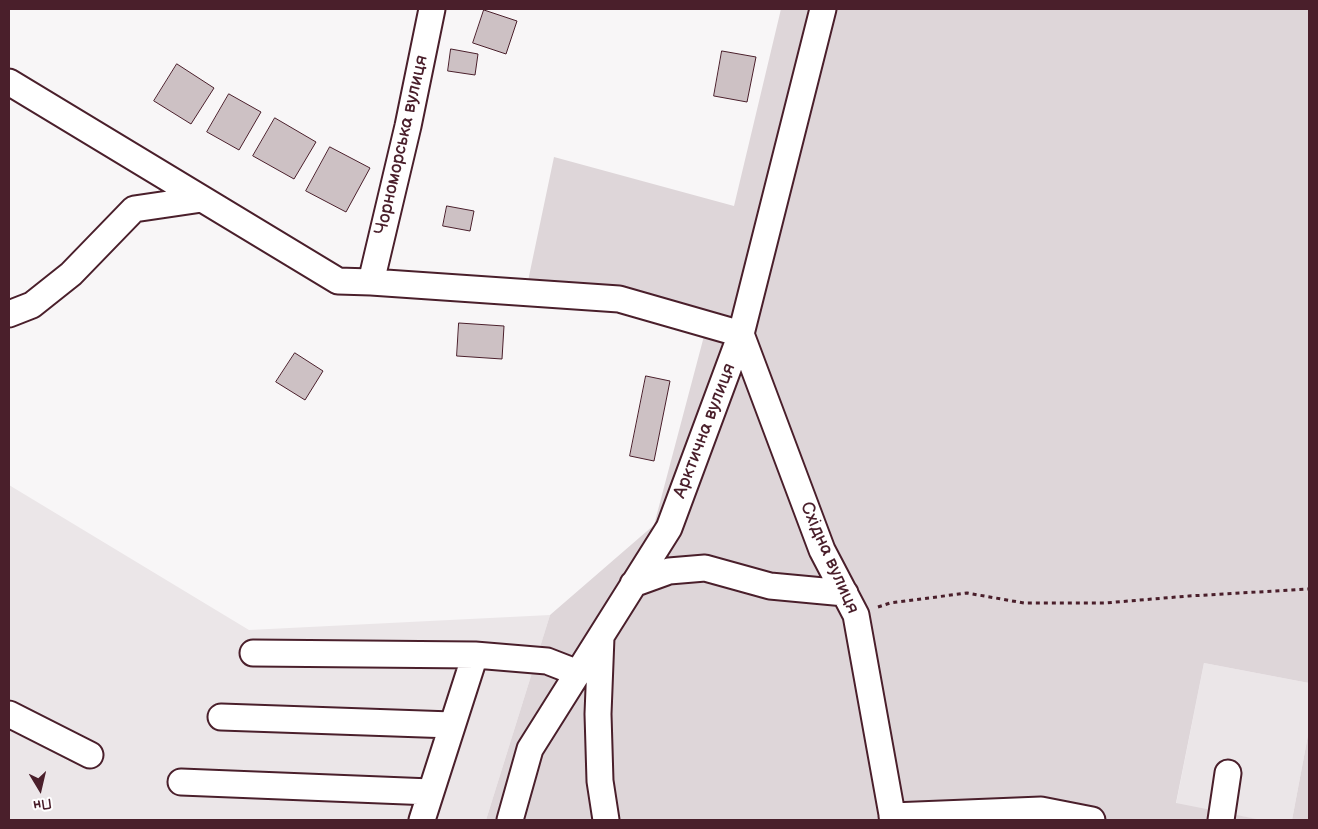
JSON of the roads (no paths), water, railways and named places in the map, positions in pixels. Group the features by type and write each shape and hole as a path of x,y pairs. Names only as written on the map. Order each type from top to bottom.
{"street":[{"name":"Чорноморська вулиця","path":"371,282 408,126 432,9"},
{"name":"Арктична вулиця","path":"510,820 530,749 669,528 741,334 823,9"},
{"path":"9,82 338,281 618,299 741,334"},
{"path":"9,314 32,305 71,274 134,209 202,199"},
{"name":"Східна вулиця","path":"741,334 822,550 850,604 892,818"},
{"path":"633,584 669,571 704,568 770,586 850,604"},
{"path":"601,635 598,714 600,781 606,820"},
{"path":"253,653 474,655 547,661 578,673"},
{"path":"422,820 474,655"},
{"path":"9,714 90,755"},
{"path":"221,717 452,725"},
{"path":"1221,820 1228,773"},
{"path":"181,782 431,792"},
{"path":"892,818 1041,810 1092,820"}]}
